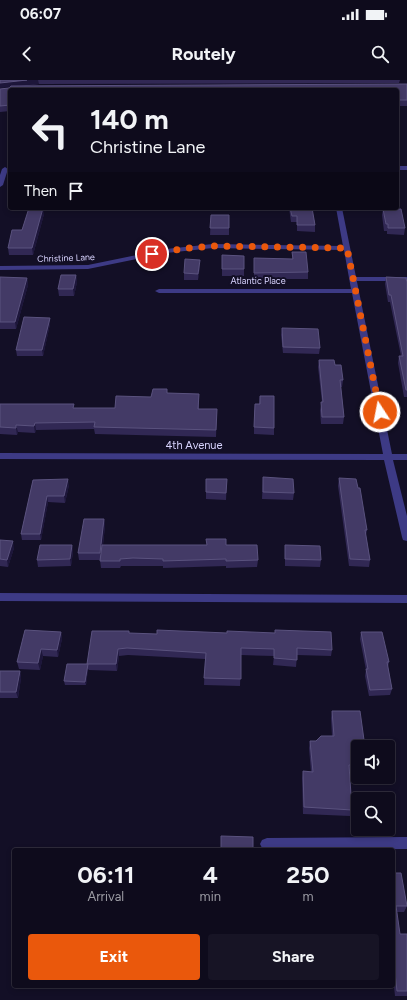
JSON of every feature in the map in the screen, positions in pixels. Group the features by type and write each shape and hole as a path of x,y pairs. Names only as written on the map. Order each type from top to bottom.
{"street":[{"path":"0,185 5,169"},
{"path":"339,210 388,457 407,538"},
{"name":"Christine Lane","path":"0,268 88,267 166,251 213,246 347,248"},
{"path":"354,279 407,279"},
{"name":"Atlantic Place","path":"159,291 356,291"},
{"name":"4th Avenue","path":"0,456 407,457"},
{"path":"0,597 407,599"},
{"path":"266,844 407,843"}],"building":[{"path":"0,80 27,80 0,83"},
{"path":"407,84 407,100 399,100 399,88 9,88 11,86"},
{"path":"8,88 8,105 0,106 0,89"},
{"path":"401,209 405,228 388,228 388,224 386,224 383,210"},
{"path":"28,210 42,210 32,248 8,248 12,230 22,230"},
{"path":"290,210 312,210 315,225 297,225 297,216 292,216"},
{"path":"211,215 229,215 229,228 210,228"},
{"path":"292,252 306,252 308,272 254,273 254,258 293,259"},
{"path":"222,255 244,256 244,269 222,269"},
{"path":"185,259 200,260 198,274 184,273"},
{"path":"61,275 76,275 73,289 58,289"},
{"path":"0,277 27,278 15,322 0,322"},
{"path":"386,277 406,278 407,283 407,390 399,356 403,356"},
{"path":"24,317 50,318 42,350 16,350"},
{"path":"282,328 318,329 320,348 283,347"},
{"path":"319,360 334,360 335,365 341,365 343,380 340,380 344,417 322,417 321,402 323,402"},
{"path":"153,389 167,389 167,393 199,394 198,409 217,409 216,430 94,427 95,422 35,423 34,426 16,425 16,428 0,427 0,404 74,404 73,408 115,408 116,396 151,397"},
{"path":"260,396 274,396 274,428 254,427 255,404 260,404"},
{"path":"263,477 293,479 294,493 263,492"},
{"path":"339,478 356,479 358,488 360,488 370,560 350,559"},
{"path":"68,479 64,496 47,496 40,534 21,534 33,480"},
{"path":"206,479 227,479 226,493 206,492"},
{"path":"84,519 104,519 100,553 78,553"},
{"path":"206,539 226,539 226,545 257,545 258,560 226,561 226,559 163,561 163,559 133,558 120,559 120,561 100,561 102,545 207,545"},
{"path":"0,540 13,541 7,560 0,559"},
{"path":"40,545 72,545 70,559 37,560"},
{"path":"285,545 320,546 321,560 285,559"},
{"path":"25,630 61,632 57,650 41,649 38,663 17,662"},
{"path":"157,630 227,633 227,631 275,633 275,630 331,632 332,650 297,648 297,660 274,658 274,649 241,648 241,679 204,678 206,653 127,648 118,649 116,664 87,664 92,631 129,631 129,633 157,634"},
{"path":"361,632 382,632 389,662 387,662 392,689 370,690 366,669 368,669"},
{"path":"67,664 88,664 85,682 64,681"},
{"path":"0,671 20,671 16,692 0,692"},
{"path":"332,711 360,711 364,740 351,740 351,765 349,765 351,810 304,807 303,771 313,772 310,741 316,741 321,736 334,736"},
{"path":"221,836 253,837 253,848 221,848"},
{"path":"395,873 401,873 407,906 396,906 400,934 407,934 407,991 397,991 395,972"}],"route":[{"path":"152,254 188,248 213,246 347,248 380,412"}]}
